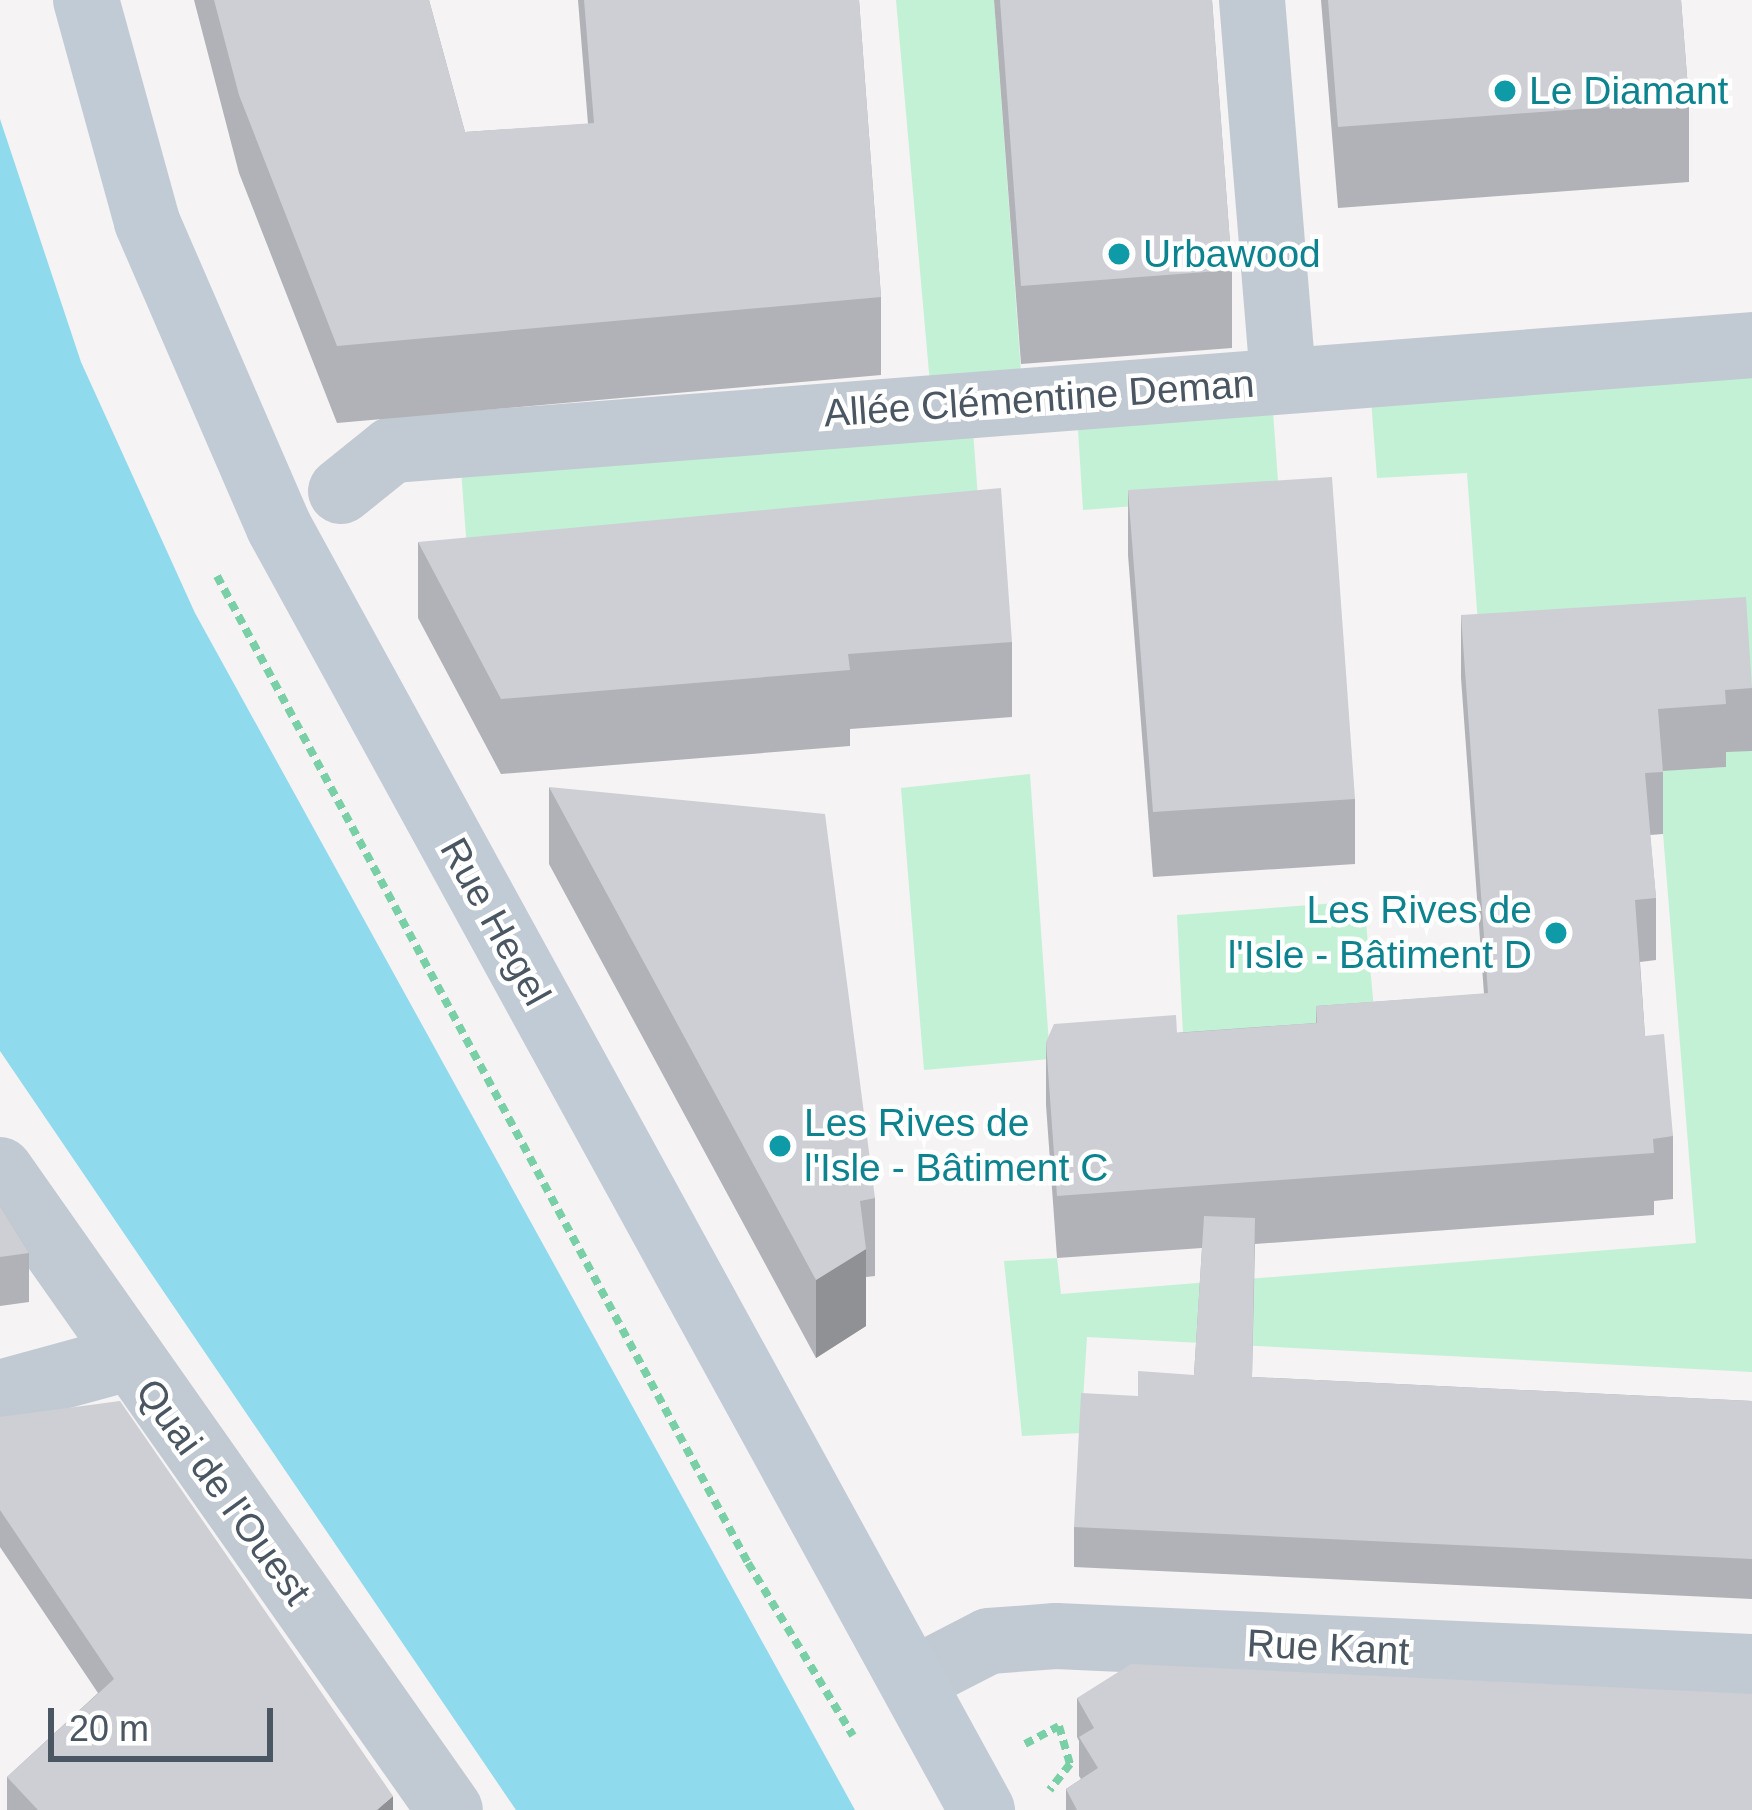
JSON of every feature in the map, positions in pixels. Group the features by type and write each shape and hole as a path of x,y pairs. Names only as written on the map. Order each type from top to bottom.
{"street":[{"name":"Rue Hegel","path":"86,0 147,222 279,527 982,1810"},
{"path":"1252,0 1283,380"},
{"name":"Allée Clémentine Deman","path":"341,491 392,450 1752,345"},
{"name":"Quai de l'Ouest","path":"0,1170 450,1810"},
{"path":"0,1393 128,1358"},
{"name":"Rue Kant","path":"913,1680 989,1641 1056,1636 1752,1667"}],"path":[{"path":"748,1563 863,1753"},
{"path":"1012,1750 1059,1726 1070,1764 1034,1810"}],"green space":[{"path":"896,0 994,0 1021,372 931,395"},
{"path":"1752,369 1752,1372 1087,1337 1081,1433 1022,1436 1004,1261 1057,1258 1061,1294 1696,1243 1658,771 1725,767 1480,651 1467,473 1377,478 1371,400"},
{"path":"1273,412 1279,495 1083,510 1078,429"},
{"path":"973,431 980,525 468,563 461,469"},
{"path":"1030,774 1050,1059 924,1070 901,788"},
{"path":"1364,901 1375,1020 1183,1034 1177,915"}],"water":[{"path":"0,119 81,362 195,613 855,1810 516,1810 0,1051"}],"building":[{"path":"214,0 429,0 465,132 594,123 584,0 859,0 881,297 337,346 239,95"},
{"name":"Urbawood","path":"1000,0 1212,0 1232,270 1021,286"},
{"path":"1328,0 1681,0 1689,101 1338,127"},
{"path":"1332,477 1355,799 1153,812 1128,490"},
{"path":"1001,488 1012,642 848,654 850,670 501,699 418,542"},
{"name":"Les Rives de l'Isle - Bâtiment D","path":"1746,597 1752,688 1725,690 1726,704 1658,709 1663,772 1645,773 1656,898 1635,900 1645,1036 1664,1034 1673,1136 1653,1139 1654,1153 1057,1196 1046,1042 1054,1024 1176,1015 1177,1033 1317,1023 1316,1006 1488,993 1461,615"},
{"name":"Les Rives de l'Isle - Bâtiment C","path":"549,787 825,814 875,1198 860,1201 866,1249 816,1280"},
{"path":"0,1206 29,1253 0,1257"},
{"path":"1204,1216 1255,1218 1252,1377 1752,1401 1752,1559 1074,1527 1081,1393 1138,1396 1138,1371 1194,1375"},
{"path":"120,1401 393,1796 377,1810 38,1810 7,1777 114,1679 0,1510 0,1417"},
{"path":"1131,1664 1752,1694 1752,1810 1077,1810 1066,1789 1098,1768 1079,1737 1094,1728 1077,1698"}],"place":[{"name":"Le Diamant","path":"1505,91"},
{"name":"Urbawood","path":"1119,254"},
{"name":"Les Rives de l'Isle - Bâtiment D","path":"1556,933"},
{"name":"Les Rives de l'Isle - Bâtiment C","path":"780,1146"}]}
